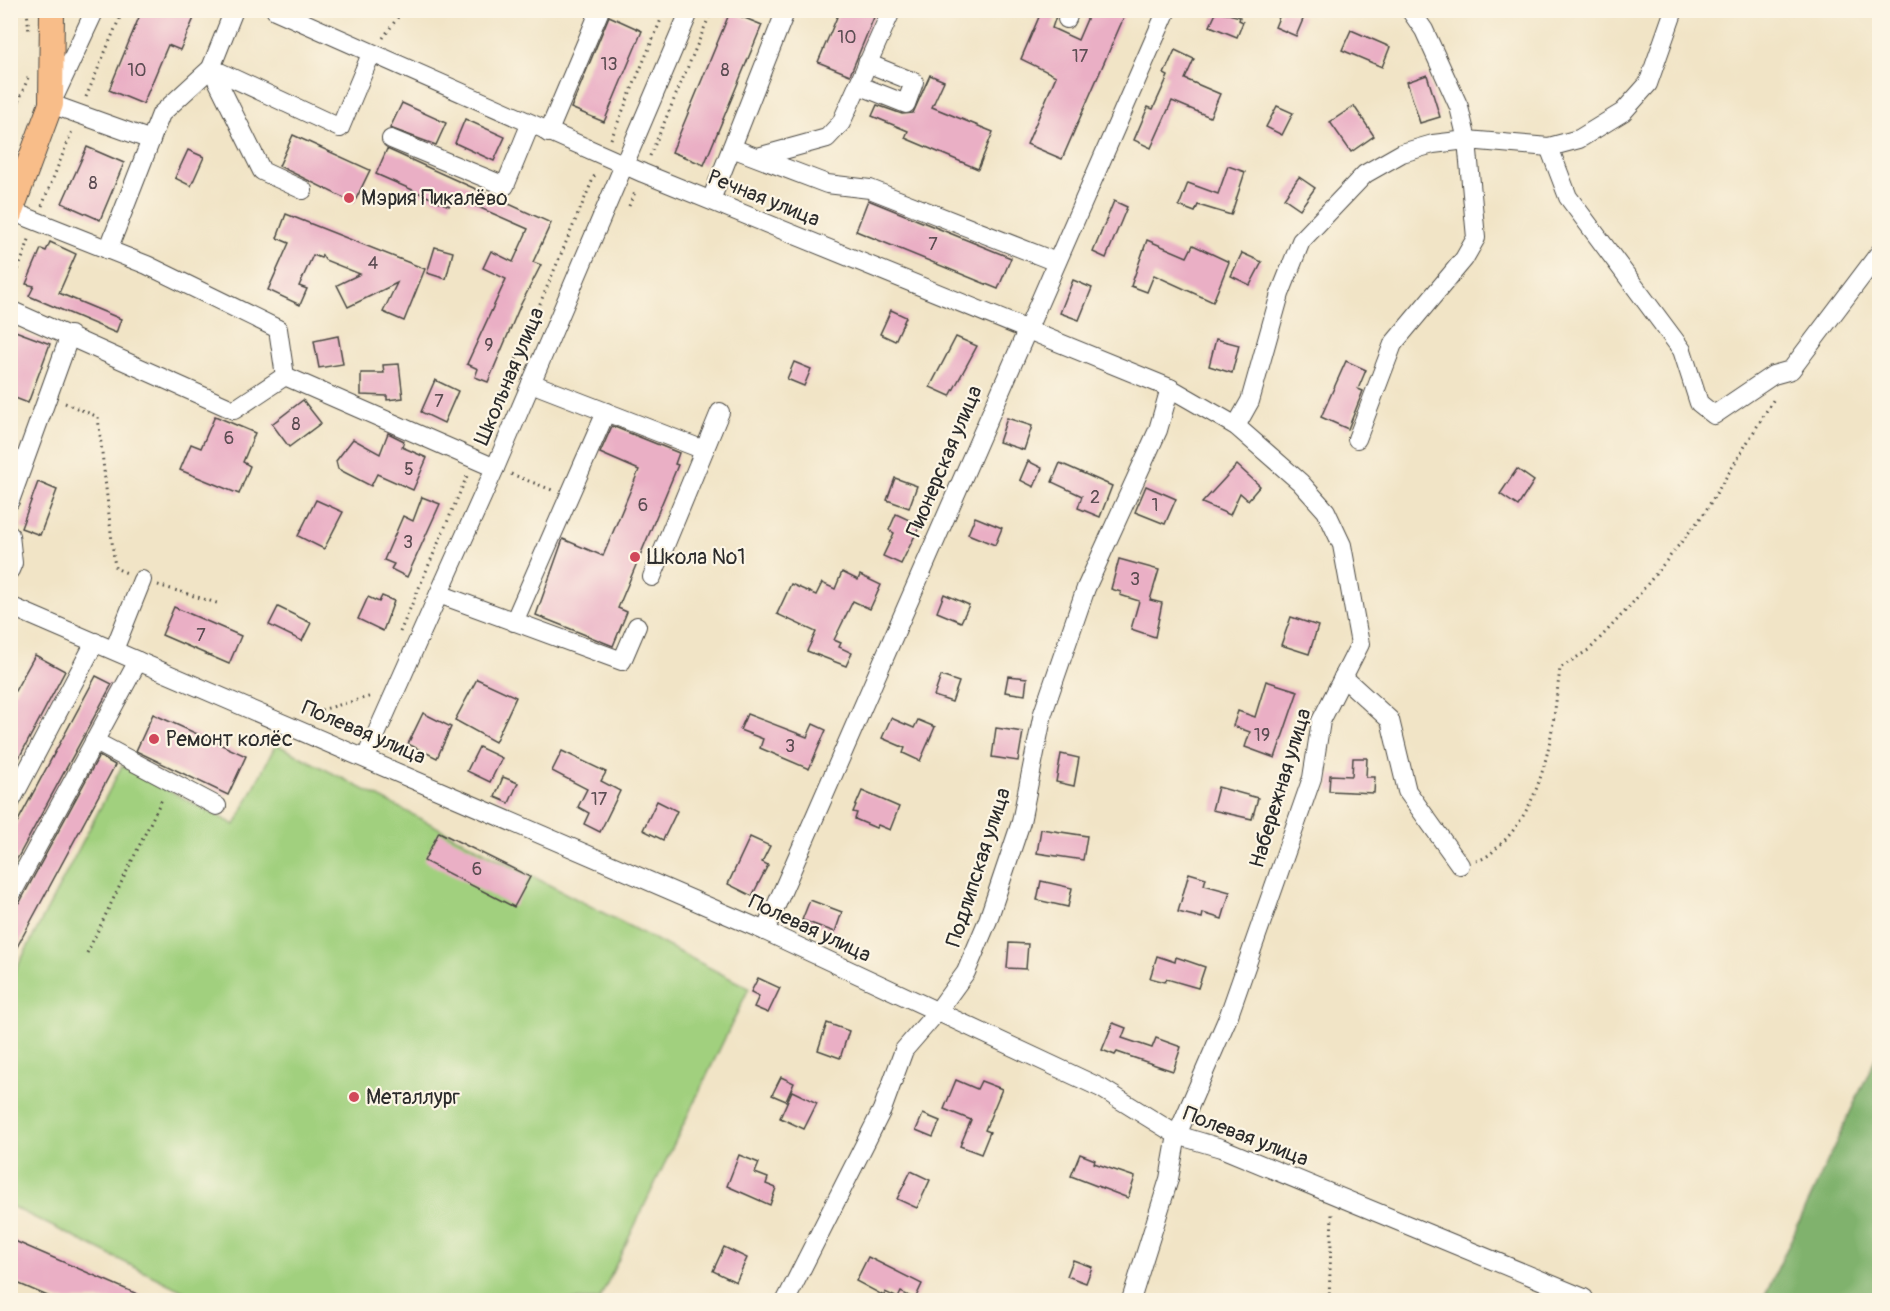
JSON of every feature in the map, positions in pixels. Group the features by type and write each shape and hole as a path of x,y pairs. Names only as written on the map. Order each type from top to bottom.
{"main road":[{"path":"11,212 51,104 52,10"}],"street":[{"path":"95,10 51,104 151,140"},
{"path":"108,249 160,114 211,68 234,10"},
{"name":"Речная улица","path":"275,10 623,165 1170,388 1236,426"},
{"path":"548,133 600,10"},
{"name":"Школьная улица","path":"366,757 495,468 690,10"},
{"name":"Пионерская улица","path":"765,931 1167,10"},
{"path":"1357,439 1393,344 1464,259 1476,238 1467,140 1459,107 1424,30 1410,10"},
{"path":"1236,426 1250,401 1280,294 1301,241 1365,174 1402,153 1433,144 1467,140 1549,147 1579,139 1623,112 1648,84 1674,10"},
{"path":"711,200 781,12"},
{"path":"758,156 826,138 841,123 889,16"},
{"path":"211,68 340,128 371,54"},
{"path":"858,85 906,104 914,82 867,63"},
{"path":"211,68 262,171 303,190"},
{"path":"391,139 505,186 530,125"},
{"path":"1549,147 1568,197 1682,350 1699,403 1714,415 1773,375 1791,370 1880,252"},
{"path":"732,148 827,184 870,189 1056,261"},
{"path":"11,212 147,265 278,329 285,376"},
{"path":"10,310 234,410 285,376"},
{"path":"10,501 70,336"},
{"path":"285,376 495,468"},
{"path":"531,382 704,450"},
{"name":"Подлипская улица","path":"786,1300 882,1110 903,1050 937,1012 966,972 988,920 1021,822 1043,713 1082,598 1158,430 1170,388"},
{"path":"514,622 606,412"},
{"path":"652,577 720,412"},
{"name":"Набережная улица","path":"1131,1300 1168,1179 1177,1135 1229,1015 1312,778 1321,721 1360,644 1342,544 1326,511 1300,482 1236,426"},
{"path":"10,535 13,563 10,570"},
{"path":"114,650 142,580"},
{"path":"439,594 622,661 637,626"},
{"name":"Полевая улица","path":"10,606 366,757 765,931 1101,1089 1177,1135 1221,1148 1584,1298"},
{"path":"10,803 96,642"},
{"path":"10,897 138,661"},
{"path":"1343,677 1390,720 1407,791 1460,865"},
{"path":"94,741 217,806"}],"path":[{"path":"27,10 30,44"},
{"path":"10,292 36,221 123,10"},
{"path":"371,54 403,10"},
{"path":"10,124 32,67"},
{"path":"1460,865 1485,859 1508,836 1532,801 1551,737 1560,668 1590,649 1599,640 1630,606 1702,515 1791,370"},
{"path":"48,396 98,417 115,568 142,580 220,604"},
{"path":"495,468 569,497"},
{"path":"87,953 171,782"},
{"path":"1329,1300 1332,1273 1333,1194"}],"green space":[{"name":"Металлург","path":"276,744 749,988 599,1300 201,1300 11,1206 10,981 122,766 235,825"},
{"path":"1879,1050 1879,1300 1763,1300"}],"building":[{"path":"142,10 178,10 194,18 180,50 168,45 143,104 109,90"},
{"path":"840,10 877,10 850,75 818,62"},
{"path":"1042,10 1058,10 1052,28 1078,40 1091,10 1127,10 1062,159 1027,144 1056,76 1021,59"},
{"path":"1282,10 1304,17 1296,36 1275,27"},
{"path":"1217,11 1240,17 1239,20 1243,22 1237,37 1210,26"},
{"path":"730,12 762,25 704,165 672,152"},
{"path":"609,16 642,31 604,122 571,108"},
{"path":"1351,30 1390,47 1382,67 1342,50"},
{"path":"1175,50 1194,59 1185,79 1220,94 1210,117 1172,101 1151,148 1134,140 1148,107 1153,109 1168,76 1164,74"},
{"path":"930,75 944,81 932,107 993,132 978,169 905,138 908,131 872,116 877,105 902,114 913,113"},
{"path":"1427,75 1440,117 1420,123 1407,82"},
{"path":"402,103 446,123 436,145 390,128"},
{"path":"1277,106 1293,113 1282,135 1266,127"},
{"path":"1354,106 1374,136 1351,152 1330,122"},
{"path":"465,119 505,137 494,161 455,143"},
{"name":"Мэрия Пикалёво","path":"293,135 370,170 354,203 279,166"},
{"path":"87,147 124,163 100,220 62,203"},
{"path":"387,149 551,223 533,262 541,265 520,306 488,382 475,377 478,369 467,364 506,279 483,268 491,251 513,262 528,229 453,196 449,206 376,174"},
{"path":"188,150 204,157 191,186 175,178"},
{"path":"1228,166 1245,172 1231,215 1198,205 1195,212 1179,206 1188,183 1218,194"},
{"path":"1299,177 1315,188 1300,209 1284,198"},
{"path":"868,200 1011,258 998,289 856,231"},
{"path":"1114,201 1127,207 1106,258 1093,252"},
{"path":"286,214 425,269 404,321 383,312 397,283 348,307 337,285 360,274 325,260 322,255 321,258 313,255 299,286 307,289 300,305 268,290 289,243 277,238"},
{"path":"1147,240 1187,257 1193,245 1229,262 1213,302 1154,275 1147,292 1131,286"},
{"path":"50,242 76,254 59,293 121,319 116,333 29,296 34,286 26,284 41,249 46,251"},
{"path":"435,247 453,252 446,279 427,273"},
{"path":"1242,253 1262,262 1250,285 1231,276"},
{"path":"1073,280 1092,288 1079,320 1060,313"},
{"path":"891,310 906,317 895,341 880,334"},
{"path":"10,329 50,344 28,403 10,396"},
{"path":"338,336 343,364 319,368 314,341"},
{"path":"956,337 977,346 950,396 930,387"},
{"path":"1216,339 1239,345 1232,373 1209,366"},
{"path":"1346,361 1366,370 1358,389 1363,391 1348,429 1321,417"},
{"path":"794,362 811,369 804,386 787,379"},
{"path":"399,364 403,398 387,400 387,396 361,395 361,373 384,373 383,365"},
{"path":"435,380 458,391 444,423 421,412"},
{"path":"303,400 321,423 289,447 272,424"},
{"path":"215,416 255,433 243,462 250,466 239,494 180,470 191,444 201,448"},
{"path":"1007,418 1032,426 1024,450 999,442"},
{"path":"612,426 679,453 675,464 678,465 618,608 627,612 613,646 536,615 563,539 603,556 639,470 600,453"},
{"path":"388,433 404,441 402,447 427,458 413,490 377,474 371,486 338,469 336,461 353,439 380,454"},
{"path":"1028,461 1042,468 1034,487 1020,480"},
{"path":"1060,463 1112,486 1100,517 1078,508 1082,496 1052,482"},
{"path":"1237,465 1260,486 1248,500 1240,493 1230,515 1202,503"},
{"path":"1517,469 1534,481 1518,506 1500,494"},
{"path":"895,478 917,486 909,508 887,500"},
{"path":"38,482 57,490 40,535 21,528"},
{"path":"1146,486 1176,499 1165,524 1135,512"},
{"path":"422,497 440,504 407,577 391,569 394,564 384,560 403,516 413,521"},
{"path":"316,500 343,512 324,549 298,536"},
{"path":"896,514 920,525 901,564 883,556 894,533 889,530"},
{"path":"975,517 1002,528 995,545 968,534"},
{"path":"1119,559 1159,570 1150,600 1162,603 1155,637 1131,629 1139,601 1120,595 1121,592 1111,589"},
{"path":"842,572 858,580 860,575 881,585 870,609 853,601 834,640 841,643 839,647 852,653 846,666 807,651 816,632 777,614 791,584 816,595 822,583 835,589"},
{"path":"944,594 969,605 961,622 937,612"},
{"path":"382,596 394,601 383,631 358,619 368,597 379,602"},
{"path":"174,607 241,636 229,664 162,635"},
{"path":"278,607 311,623 302,641 269,625"},
{"path":"1291,617 1318,626 1309,654 1281,645"},
{"path":"35,655 65,671 10,775 10,700"},
{"path":"96,676 112,684 10,872 10,836"},
{"path":"941,676 959,682 952,702 934,696"},
{"path":"1008,676 1027,678 1025,695 1005,692"},
{"path":"477,679 516,697 495,742 455,720"},
{"path":"1266,681 1298,691 1275,758 1245,747 1250,732 1233,726 1238,711 1255,717"},
{"path":"423,713 451,727 437,758 408,744"},
{"path":"153,714 246,756 228,795 136,751"},
{"path":"747,714 807,737 813,724 826,730 809,769 760,748 763,739 740,730"},
{"path":"891,718 914,728 918,720 935,727 920,761 903,753 905,748 882,738"},
{"path":"996,728 1023,732 1018,761 992,757"},
{"path":"479,747 502,758 490,782 467,771"},
{"path":"562,751 606,772 601,781 620,791 600,832 584,824 589,813 578,807 587,789 552,771"},
{"path":"1061,754 1079,758 1074,786 1056,782"},
{"path":"99,756 115,765 10,960 10,908 20,902"},
{"path":"1353,758 1367,758 1366,777 1375,777 1374,793 1329,791 1330,775 1352,776"},
{"path":"503,777 518,783 509,803 495,797"},
{"path":"1218,787 1258,798 1252,819 1212,810"},
{"path":"862,791 899,807 890,830 878,825 876,828 855,819 857,813 853,812"},
{"path":"657,801 677,811 663,840 643,830"},
{"path":"1041,829 1087,836 1083,860 1037,853"},
{"path":"439,832 530,877 514,907 424,861"},
{"path":"750,837 770,846 762,862 768,865 752,896 728,884"},
{"path":"1189,873 1206,878 1204,885 1230,892 1222,919 1203,913 1202,918 1178,912"},
{"path":"1041,881 1072,888 1068,907 1037,900"},
{"path":"810,900 842,912 835,932 802,920"},
{"path":"1009,943 1028,944 1026,969 1007,968"},
{"path":"1157,956 1175,962 1176,957 1205,967 1198,988 1167,979 1165,982 1150,978"},
{"path":"758,978 780,988 768,1013 754,1007 759,996 751,992"},
{"path":"827,1023 849,1031 840,1058 818,1050"},
{"path":"1113,1023 1126,1028 1122,1038 1152,1048 1156,1038 1181,1047 1173,1071 1117,1052 1115,1055 1102,1050"},
{"path":"781,1077 794,1083 786,1101 772,1095"},
{"path":"956,1080 977,1089 981,1081 1002,1089 985,1130 990,1132 981,1154 960,1146 971,1120 944,1109"},
{"path":"792,1091 817,1103 804,1129 780,1118"},
{"path":"923,1114 940,1121 933,1137 916,1130"},
{"path":"1080,1154 1095,1160 1094,1163 1135,1177 1128,1198 1071,1176"},
{"path":"739,1155 759,1163 755,1173 768,1178 766,1184 776,1188 770,1205 727,1186"},
{"path":"911,1171 930,1180 917,1208 897,1199"},
{"path":"10,1239 151,1300 57,1300 10,1280"},
{"path":"724,1247 747,1258 736,1282 713,1271"},
{"path":"868,1257 922,1284 915,1299 901,1292 898,1298 885,1292 884,1296 856,1281"},
{"path":"1073,1260 1092,1267 1086,1283 1067,1276"}],"place":[{"name":"Мэрия Пикалёво","path":"349,198"},
{"name":"Школа №1","path":"635,557"},
{"name":"Ремонт колёс","path":"154,739"},
{"name":"Металлург","path":"354,1097"}]}
